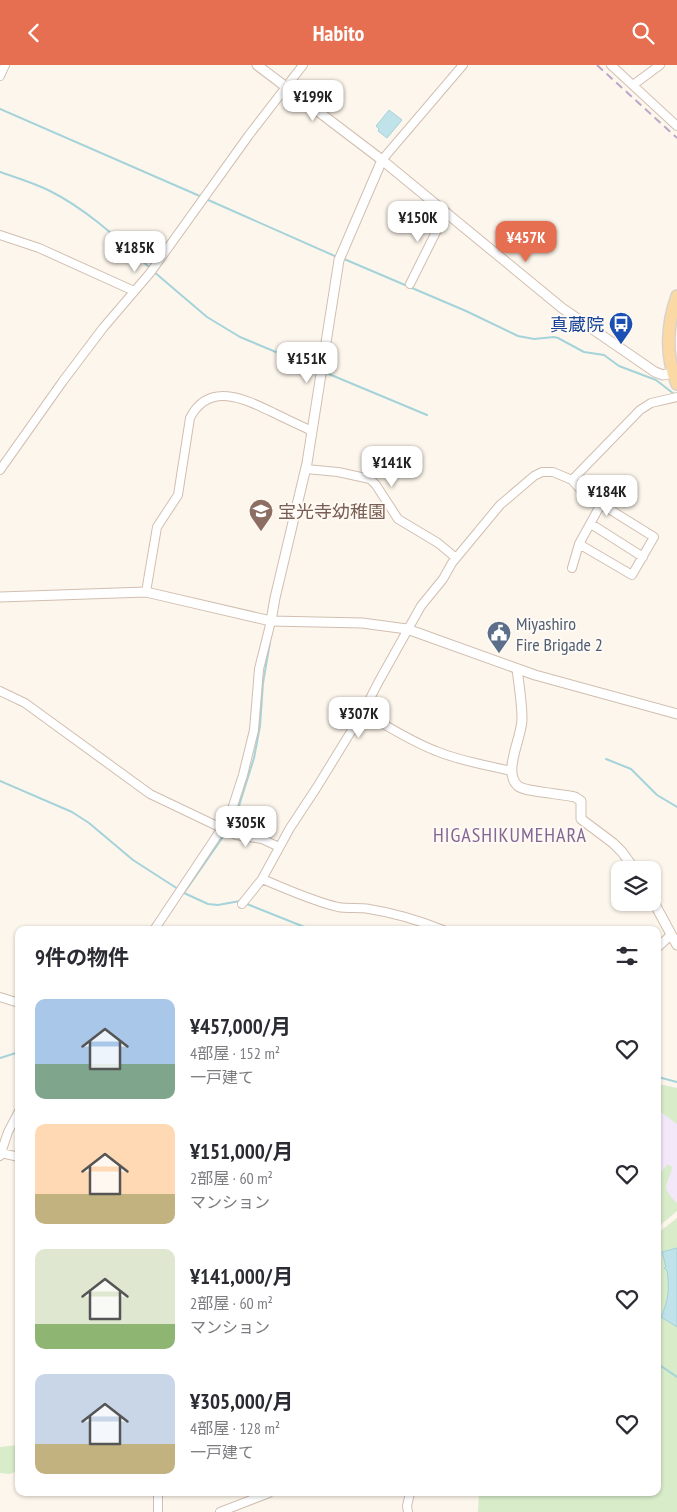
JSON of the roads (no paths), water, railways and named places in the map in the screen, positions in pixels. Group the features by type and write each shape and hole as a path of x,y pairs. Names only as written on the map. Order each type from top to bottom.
{"main road":[{"path":"675,379 668,340 677,296"}],"street":[{"path":"0,76 5,65"},
{"path":"258,65 382,160 562,307 655,372 675,379"},
{"path":"0,470 63,381 103,328 150,273 303,65"},
{"path":"157,926 222,828 232,809 240,787 254,730 259,669 272,621 275,598 306,469 304,458 312,431 339,260 382,160 463,65"},
{"path":"611,65 677,126"},
{"path":"633,85 660,65"},
{"path":"410,284 446,212"},
{"path":"0,235 39,248 134,291"},
{"path":"146,591 157,527 178,495 190,418 194,409 210,397 242,398 312,431"},
{"path":"572,480 640,410 651,403 677,397"},
{"path":"306,469 338,472 370,479 398,519 438,543 456,558"},
{"path":"242,904 262,879 279,847 364,712 421,606 443,579 456,558 500,505 534,476 542,472 553,472 564,475 572,480 579,488 601,504 654,537 632,575 579,544"},
{"path":"572,568 579,544 601,504"},
{"path":"591,524 642,557"},
{"path":"0,597 146,591 272,621 362,623 407,629 517,669 677,714"},
{"path":"517,669 522,721 511,771 513,777 519,787 567,795 581,801 581,819 613,843 628,861"},
{"path":"0,691 25,703 150,794 241,836 254,837 279,847"},
{"path":"364,712 404,736 436,751 511,771"},
{"path":"262,879 322,903 399,915 433,926"},
{"path":"658,911 677,944"},
{"path":"661,944 671,935"},
{"path":"0,997 15,1002"},
{"path":"15,1119 8,1132 1,1155 15,1157"},
{"path":"158,1496 158,1512"},
{"path":"220,1512 261,1496"},
{"path":"408,1512 409,1496"}],"water":[{"path":"389,110 402,120 387,138 378,131 379,129 376,126"},
{"path":"677,1248 677,1327 661,1317 667,1300 668,1289 667,1271 664,1268 666,1267 662,1252"}],"waterway":[{"path":"0,109 202,197"},
{"path":"0,172 44,188 77,207 103,226 150,268"},
{"path":"206,199 337,257"},
{"path":"344,259 466,311 518,336 534,339 554,337 584,352 604,355 619,366 656,380 674,394"},
{"path":"153,271 207,317 240,337 319,370"},
{"path":"324,372 427,415"},
{"path":"229,826 238,809 254,758 260,726 263,683 270,642"},
{"path":"606,759 631,769 657,795 677,807"},
{"path":"0,781 72,812 89,823 133,860 178,889"},
{"path":"225,834 184,893 208,904 218,905 240,901"},
{"path":"247,904 302,926"},
{"path":"0,1058 15,1053"},
{"path":"661,1078 677,1082"},
{"path":"661,1366 677,1377"}],"railway":[{"path":"597,65 677,138"}],"place":[{"name":"真蔵院","path":"621,345"},
{"name":"宝光寺幼稚園","path":"261,532"},
{"name":"Miyashiro Fire Brigade 2","path":"499,654"}],"district":[{"name":"HIGASHIKUMEHARA","path":"510,835"}]}
